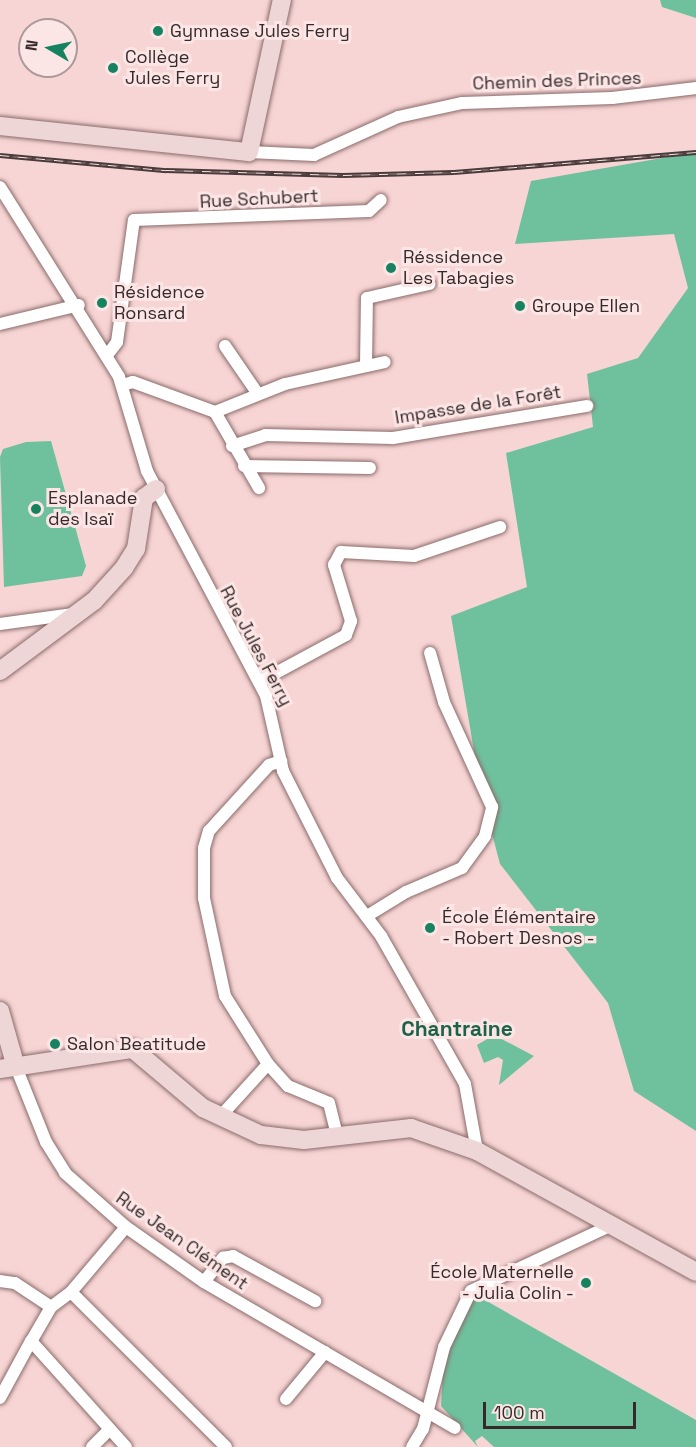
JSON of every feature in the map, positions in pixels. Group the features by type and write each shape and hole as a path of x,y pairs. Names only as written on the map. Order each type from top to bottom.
{"main road":[{"path":"0,126 249,152 282,0"},
{"path":"0,671 76,614 124,568 136,549 144,498 156,489"},
{"path":"0,1011 8,1068 133,1049 219,1118 280,1139 411,1128 477,1151 614,1224 696,1272"}],"street":[{"name":"Chemin des Princes","path":"249,152 314,155 398,117 462,103 612,98 696,88"},
{"name":"Rue Jules Ferry","path":"0,187 79,305 108,354 123,385 156,489 259,682 276,723 281,761 337,878 367,916 465,1084 477,1151"},
{"name":"Rue Schubert","path":"118,334 134,220 369,211 381,200"},
{"path":"366,366 367,298 429,284"},
{"path":"0,324 79,305"},
{"path":"101,343 118,334"},
{"path":"108,354 118,334"},
{"path":"225,346 258,394"},
{"path":"123,385 133,382 215,412 258,394 385,362"},
{"name":"Impasse de la Forêt","path":"232,446 265,435 393,438 587,406"},
{"path":"215,412 232,446 259,488"},
{"path":"244,466 370,468"},
{"path":"259,682 346,635 351,621 334,565 341,552 414,556 500,527"},
{"path":"0,624 76,614"},
{"path":"367,916 406,892 462,868 485,836 489,817 483,782 444,702 430,653"},
{"path":"281,761 269,765 209,831 203,864 212,946 225,996 268,1064 288,1086 330,1104 337,1134"},
{"path":"219,1118 268,1064"},
{"name":"Rue Jean Clément","path":"8,1068 46,1142 65,1173 126,1227 204,1282 455,1428"},
{"path":"412,1447 428,1411 444,1347 471,1291 614,1224"},
{"path":"0,1398 51,1307 71,1292 126,1227"},
{"path":"204,1282 223,1258 233,1256 315,1301"},
{"path":"0,1281 15,1284 51,1307"},
{"path":"71,1292 226,1447"},
{"path":"31,1341 126,1447"},
{"path":"286,1399 325,1352"},
{"path":"92,1447 109,1430"}],"green space":[{"path":"660,0 696,0 696,18 662,7"},
{"path":"696,152 696,1131 634,1091 608,1003 500,864 481,792 451,616 527,587 506,453 593,427 587,374 638,358 688,288 674,234 515,244 531,181"},
{"path":"51,441 86,566 82,576 4,587 0,457 3,449 26,442"},
{"path":"494,1035 534,1056 499,1085 503,1060 498,1057 484,1063 477,1045"},
{"path":"476,1295 696,1420 696,1447 494,1447 482,1436 475,1441 478,1447 441,1406 444,1352"}],"railway":[{"path":"0,155 166,170 343,175 454,172 696,152"}],"place":[{"name":"Gymnase Jules Ferry","path":"158,31"},
{"name":"Collège Jules Ferry","path":"113,68"},
{"name":"Réssidence Les Tabagies","path":"391,268"},
{"name":"Résidence Ronsard","path":"102,303"},
{"name":"Groupe Ellen","path":"520,306"},
{"name":"Esplanade des Isaï","path":"36,509"},
{"name":"École Élémentaire - Robert Desnos -","path":"430,928"},
{"name":"Salon Beatitude","path":"55,1044"},
{"name":"École Maternelle - Julia Colin -","path":"586,1283"}],"district":[{"name":"Chantraine","path":"457,1029"}]}
